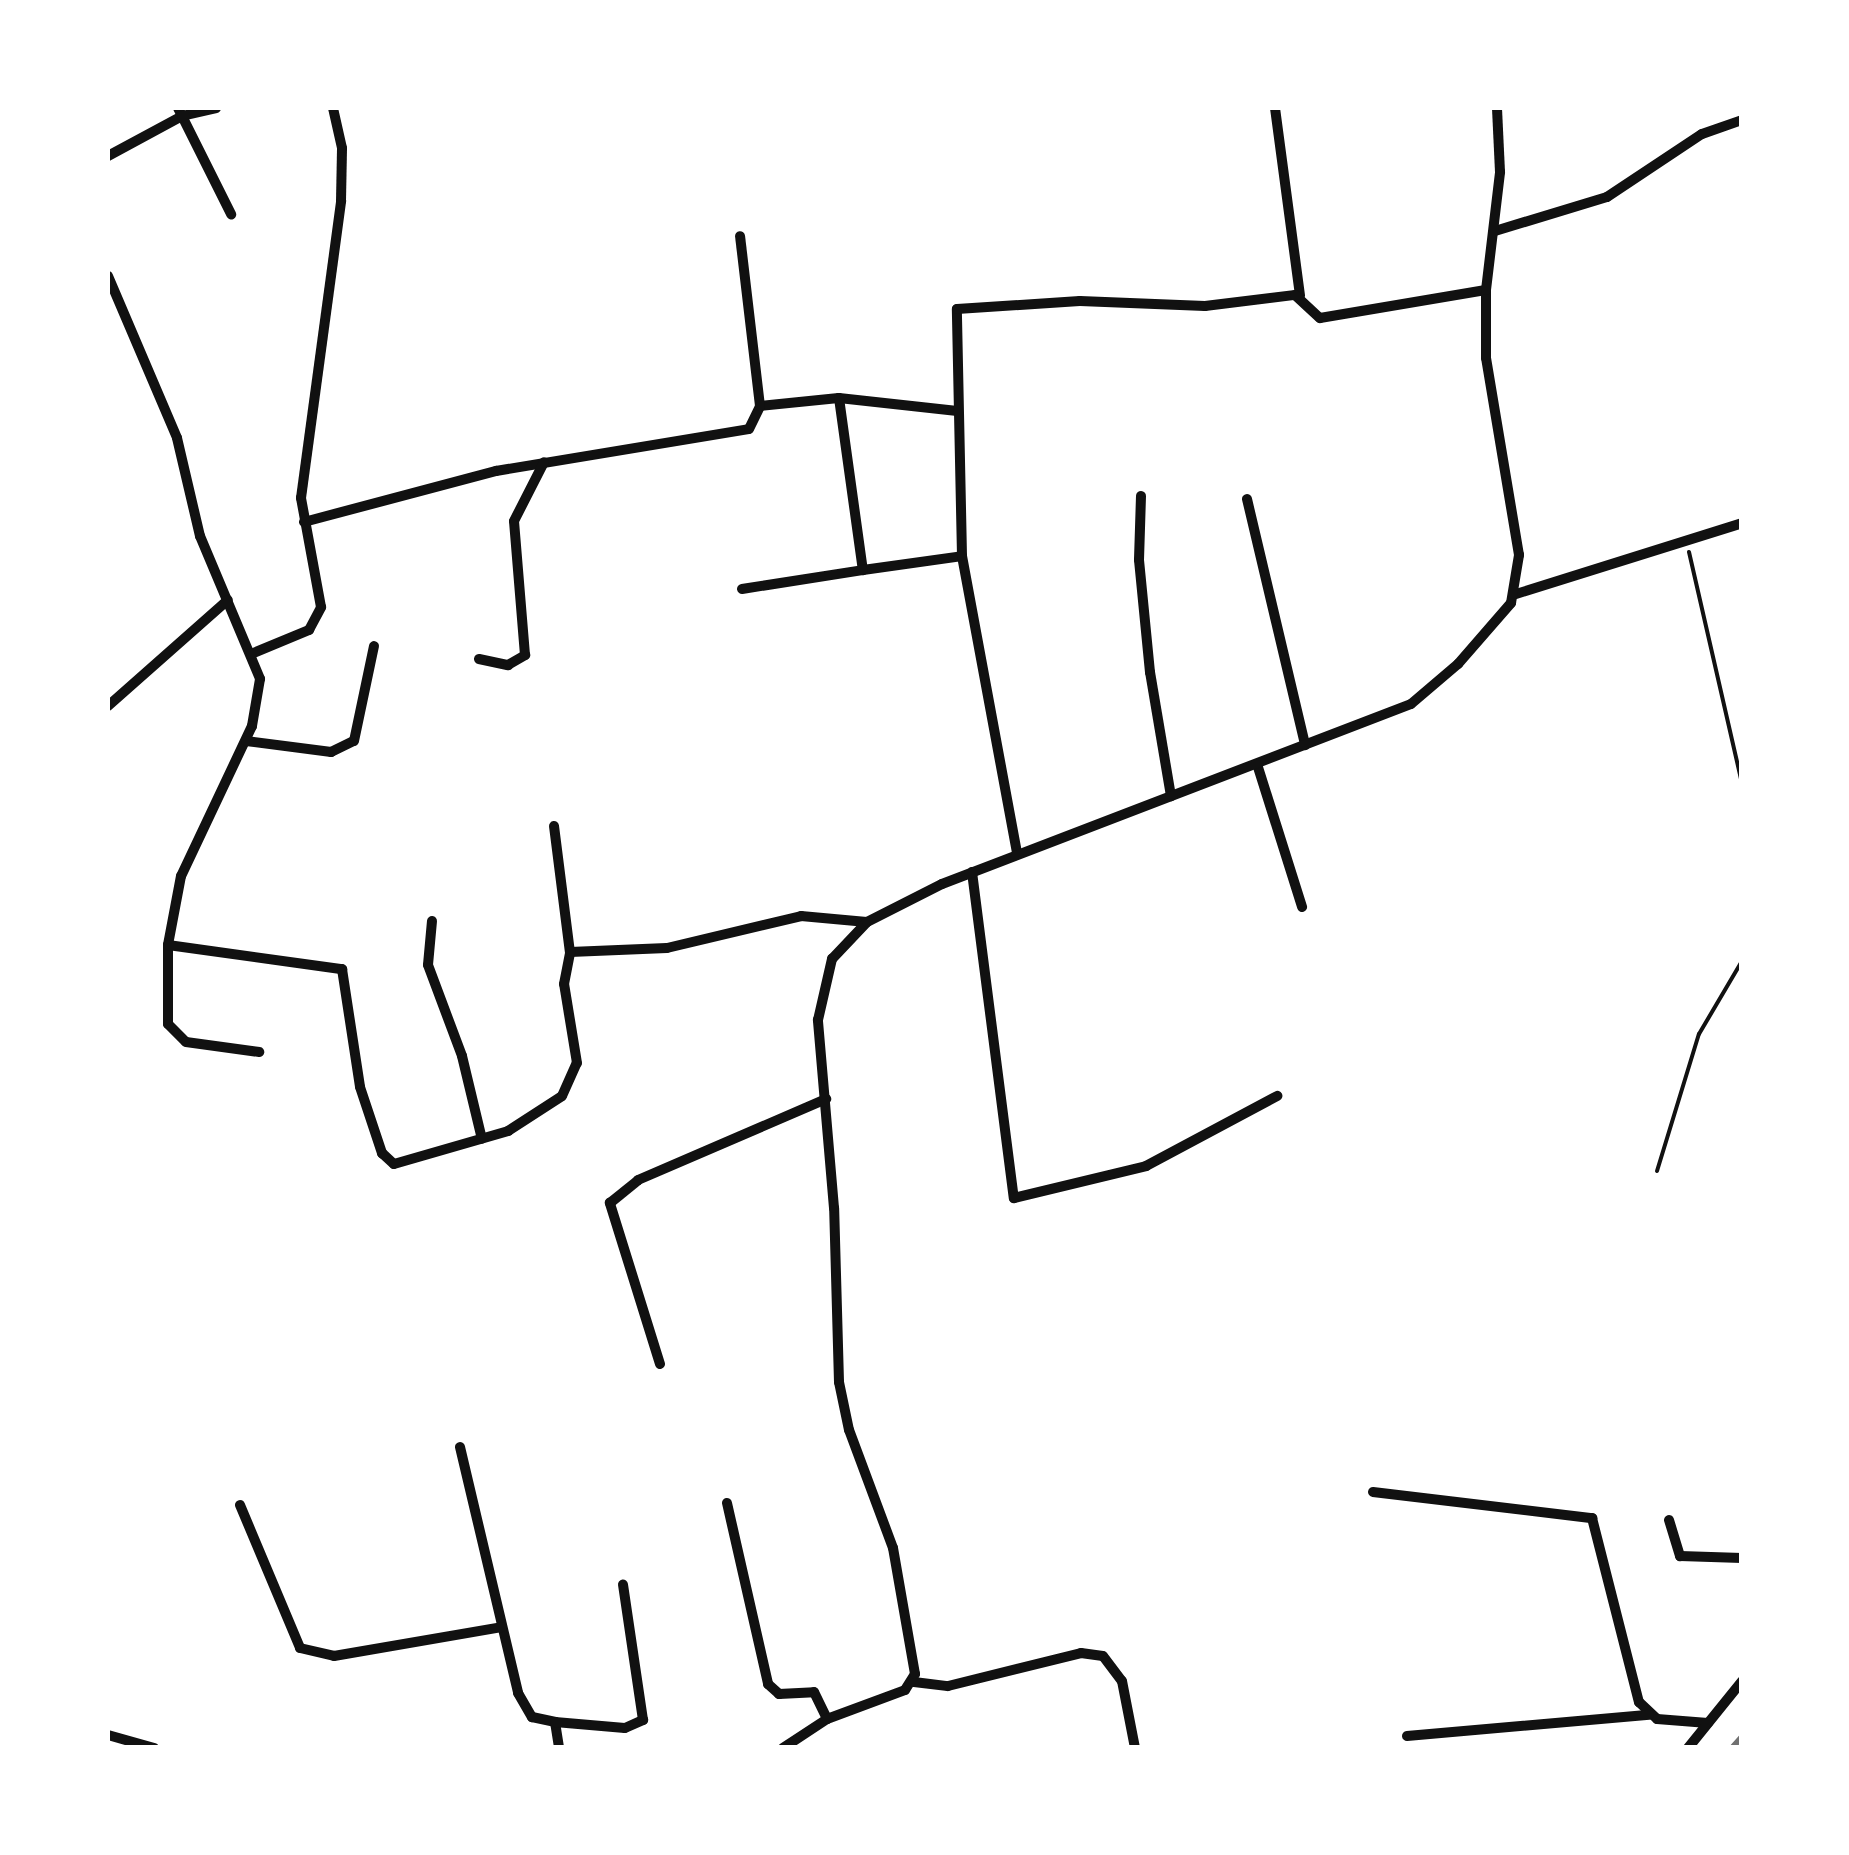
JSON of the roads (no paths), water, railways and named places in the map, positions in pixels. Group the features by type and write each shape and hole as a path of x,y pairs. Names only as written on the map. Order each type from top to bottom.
{"street":[{"path":"108,156 180,112 216,108"},
{"path":"252,654 318,622 321,607 301,498 342,175 334,108"},
{"path":"1274,108 1300,296 1320,318 1486,290"},
{"path":"1498,108 1495,231 1486,290 1486,358 1519,556 1516,594"},
{"path":"180,112 231,214"},
{"path":"1495,231 1607,197 1702,134 1742,120"},
{"path":"304,522 544,462 736,434 756,422 760,406 740,236"},
{"path":"108,276 177,438 200,536 252,654 260,694 246,741 181,876 168,945 165,1004 175,1035 259,1052"},
{"path":"1017,853 962,556 953,316 960,308 1080,301 1204,306 1300,296"},
{"path":"760,406 839,398 957,411"},
{"path":"839,398 863,570"},
{"path":"480,659 508,665 526,655 514,520 544,462"},
{"path":"1140,496 1139,560 1150,672 1171,796"},
{"path":"1247,499 1305,745"},
{"path":"914,1682 913,1645 893,1548 842,1408 826,1099 818,1020 824,978 832,959 867,922 972,872 1258,764 1427,693 1516,594 1742,523"},
{"path":"742,588 962,556"},
{"path":"108,706 228,600"},
{"path":"246,741 331,752 354,741 374,646"},
{"path":"1258,764 1302,907"},
{"path":"168,945 342,970 360,1086 382,1154 402,1164 530,1120 572,1081 576,1045 564,984 570,952 554,826"},
{"path":"972,872 1014,1198 1146,1166 1277,1096"},
{"path":"570,952 668,948 801,916 867,922"},
{"path":"432,922 428,965 462,1056 482,1139"},
{"path":"660,1364 610,1203 638,1180 826,1099"},
{"path":"460,1446 524,1710 555,1722 625,1728 642,1720 623,1584"},
{"path":"1374,1492 1592,1518 1626,1664 1649,1715"},
{"path":"728,1503 768,1684 779,1694 814,1692 826,1719"},
{"path":"240,1505 300,1648 334,1656 502,1626"},
{"path":"1668,1520 1680,1556 1742,1558"},
{"path":"783,1748 826,1719 914,1682 948,1686 1082,1654 1103,1656 1122,1681 1134,1748"},
{"path":"1688,1748 1742,1681"},
{"path":"1406,1736 1649,1715 1708,1723"},
{"path":"555,1722 559,1748"},
{"path":"108,1735 154,1748"}],"railway":[{"path":"1732,1748 1742,1737"}]}
